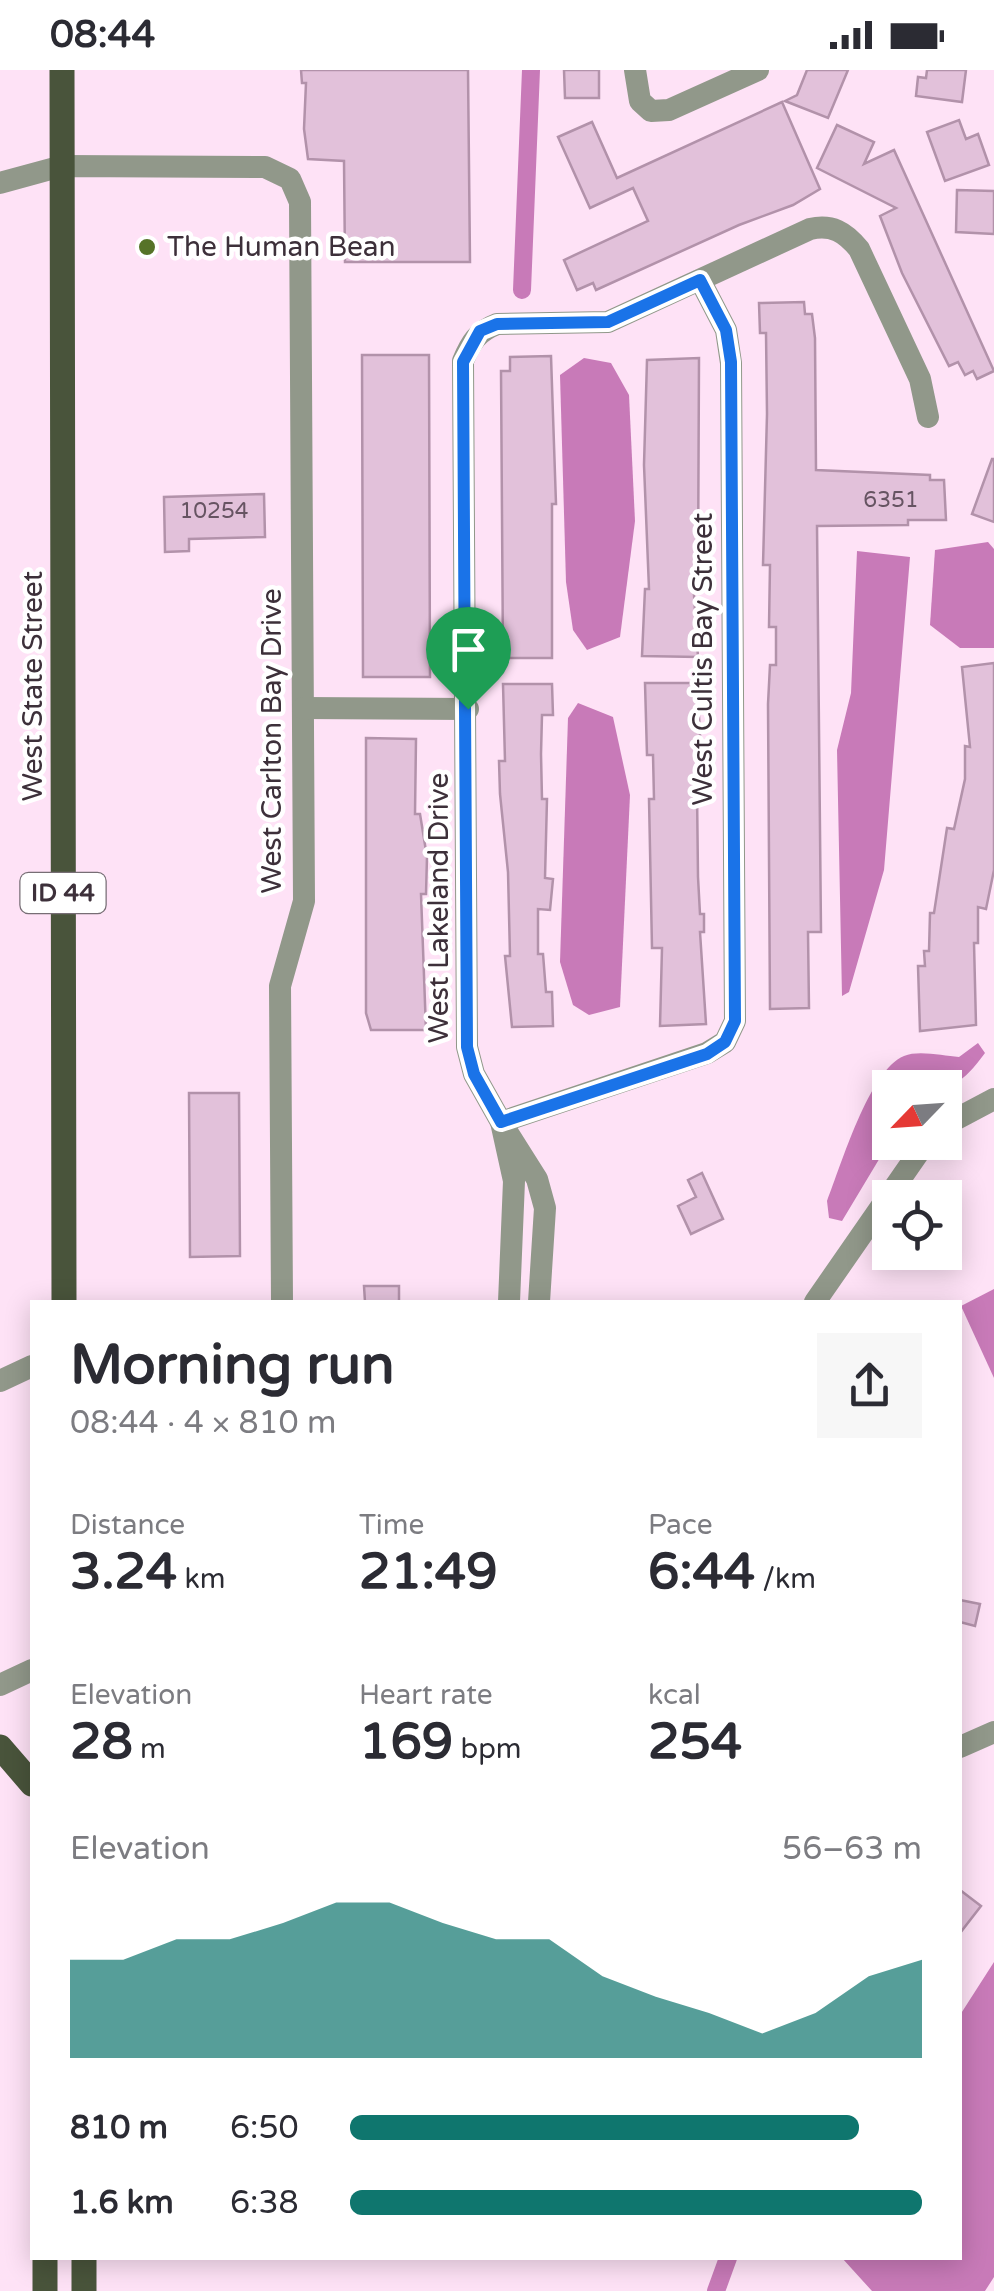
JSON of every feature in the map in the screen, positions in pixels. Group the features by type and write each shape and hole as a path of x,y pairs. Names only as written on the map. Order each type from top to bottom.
{"main road":[{"name":"West State Street","path":"62,70 64,1300"},
{"path":"0,1747 30,1782"},
{"path":"45,2260 45,2291"}],"street":[{"path":"636,70 640,101 651,111 669,110 746,72"},
{"name":"West Carlton Bay Drive","path":"62,166 265,167 290,179 300,202 304,900 280,986 282,1300"},
{"path":"0,182 62,166"},
{"path":"700,280 810,229 835,228 859,249 920,379 928,417"},
{"name":"West Lakeland Drive","path":"540,1300 544,1208 537,1179 474,1074 467,1047 463,362 480,331 497,324 608,322 700,280"},
{"name":"West Cultis Bay Street","path":"501,1122 707,1054 725,1042 735,1021 731,362 726,330 700,280"},
{"path":"303,708 468,709"},
{"path":"962,1116 994,1099"},
{"name":"West Lakeland Drive","path":"501,1122 514,1181 509,1300"},
{"path":"816,1300 914,1160"},
{"path":"0,1381 30,1367"},
{"path":"0,1685 30,1671"},
{"path":"962,1747 994,1732"}],"shaded area":[{"path":"584,358 611,363 629,395 635,521 620,637 587,650 573,630 566,582 560,375"},
{"path":"988,542 994,549 994,648 960,648 930,625 935,550"},
{"path":"857,551 910,557 884,870 849,992 842,996 837,750 851,693"},
{"path":"578,703 613,717 630,795 620,1007 589,1015 573,1005 560,962 568,718"},
{"path":"978,1043 985,1053 962,1078 962,1070 887,1070 904,1056 917,1053 959,1057"},
{"path":"872,1092 872,1160 879,1160 842,1221 829,1218 827,1201"},
{"path":"994,1289 994,1378 962,1308"},
{"path":"994,1962 994,2277 985,2291 872,2291 844,2260 962,2260 962,2012"}],"building":[{"path":"301,70 468,70 470,262 345,262 344,161 308,159 304,129 306,83 302,83"},
{"path":"564,70 599,70 599,98 565,98"},
{"path":"807,70 848,70 828,118 785,101 797,95"},
{"path":"927,70 966,70 962,102 916,96 918,77 926,78"},
{"path":"782,102 820,189 793,205 739,225 596,290 593,283 577,290 564,260 648,221 633,188 590,208 558,137 592,122 617,178"},
{"path":"959,120 966,139 978,134 989,165 945,181 927,132"},
{"path":"837,125 874,142 864,164 894,150 994,371 977,379 973,371 965,375 958,362 949,366 902,273 880,216 896,208 817,168"},
{"path":"957,190 994,191 994,234 956,232"},
{"path":"804,302 805,314 812,314 815,338 816,470 930,475 930,480 944,480 946,520 908,520 908,525 817,526 821,932 808,932 809,1008 770,1009 768,704 770,665 776,665 776,627 769,627 770,565 763,565 766,333 760,333 759,303"},
{"path":"362,355 429,355 430,677 363,677"},
{"path":"551,356 556,504 552,504 552,658 503,658 501,371 510,371 510,357"},
{"path":"699,358 698,579 693,579 698,657 642,656 645,589 649,589 644,465 647,360"},
{"path":"994,459 994,522 972,514"},
{"path":"264,494 265,537 189,539 189,551 165,552 164,497"},
{"path":"994,663 994,870 986,909 978,907 978,943 974,943 976,1025 920,1031 918,966 925,966 924,951 929,951 930,913 934,913 947,828 954,829 965,779 965,746 970,747 962,667"},
{"path":"645,683 694,683 694,698 698,698 703,791 697,791 698,877 700,914 704,914 704,932 700,932 706,1024 660,1026 662,948 652,948 649,799 654,799 653,755 647,755"},
{"path":"503,684 552,684 553,715 542,715 541,754 542,799 547,799 545,878 553,879 550,910 538,909 538,954 543,954 546,992 552,992 553,1026 512,1027 505,956 510,956 508,872 499,761 505,761"},
{"path":"366,738 416,739 415,814 420,814 427,857 426,894 421,894 426,1030 371,1030 366,1013"},
{"path":"189,1093 239,1093 240,1256 190,1257"},
{"path":"702,1173 723,1219 691,1234 678,1206 696,1197 688,1180"},
{"path":"364,1286 399,1286 399,1300 365,1300"},
{"path":"962,1600 980,1604 975,1626 962,1623"},
{"path":"962,1892 981,1906 962,1930"}],"waterway":[{"path":"522,290 531,70"},
{"path":"716,2291 727,2260"}],"place":[{"name":"The Human Bean","path":"147,247"}],"route":[{"path":"700,280 726,330 731,362 735,1021 725,1042 707,1054 501,1122 474,1074 467,1047 468,709 463,362 470,344 480,331 497,324 581,326 608,322 700,280"}]}
